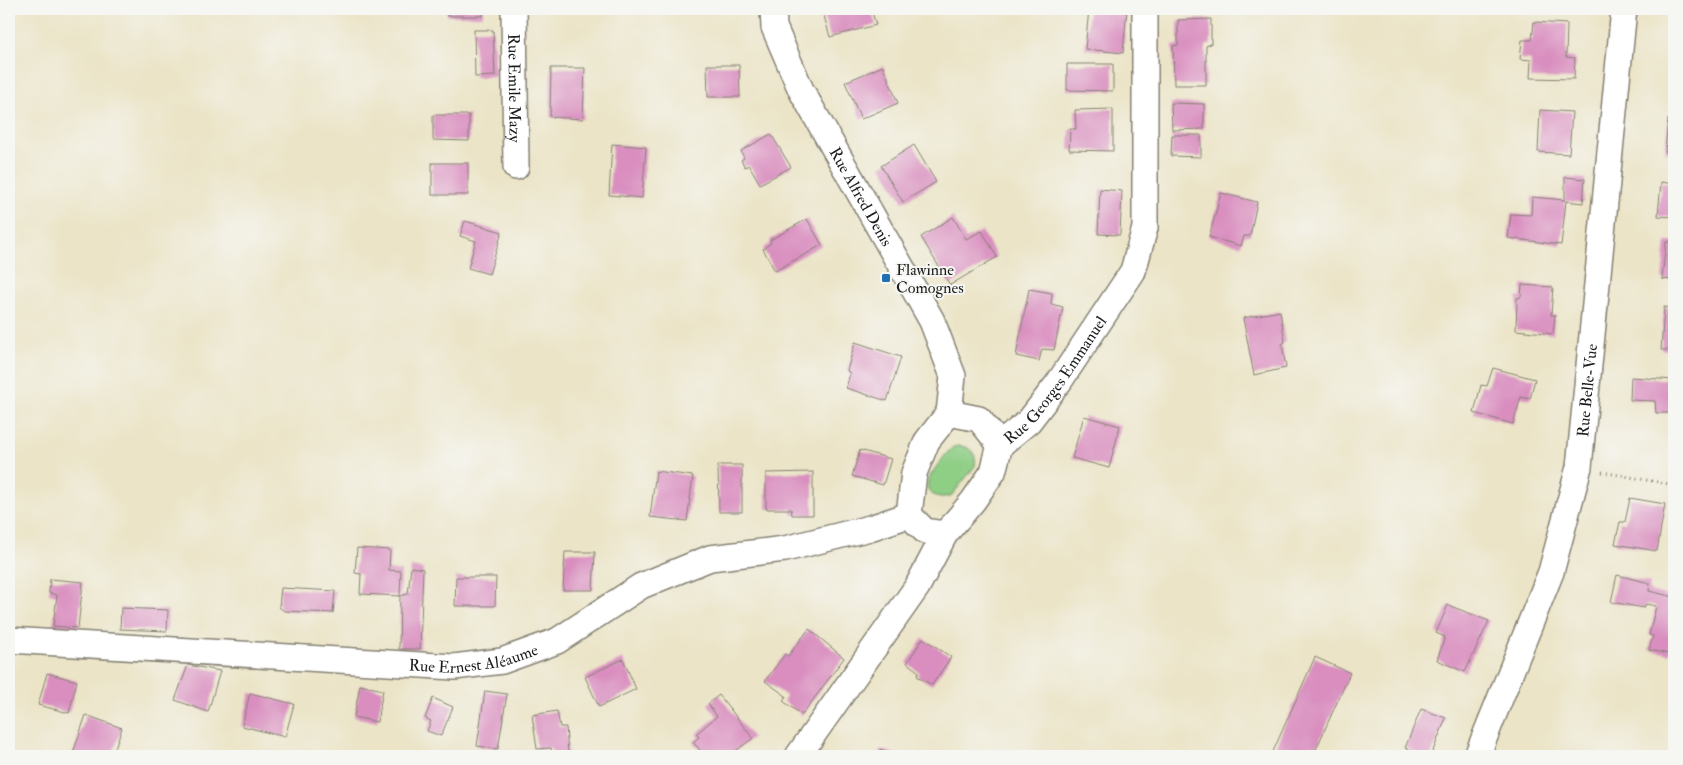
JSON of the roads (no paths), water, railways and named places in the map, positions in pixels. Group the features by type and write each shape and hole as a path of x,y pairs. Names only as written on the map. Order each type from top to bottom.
{"street":[{"name":"Rue Emile Mazy","path":"514,9 516,167"},
{"name":"Rue Alfred Denis","path":"773,9 774,27 801,90 932,321 953,376 949,413"},
{"name":"Rue Georges Emmanuel","path":"798,756 917,587 945,534 973,501 993,472 1000,445 1029,421 1059,382 1133,271 1145,228 1145,9"},
{"name":"Rue Belle-Vue","path":"1477,756 1551,572 1579,467 1624,9"},
{"path":"945,534 925,530 909,515 914,473 927,441 949,413 979,419 1000,445"},
{"name":"Rue Ernest Aléaume","path":"9,640 454,666 502,662 557,641 641,586 710,558 785,549 870,528 909,515"}],"place":[{"name":"Flawinne Comognes","path":"886,278"}]}
